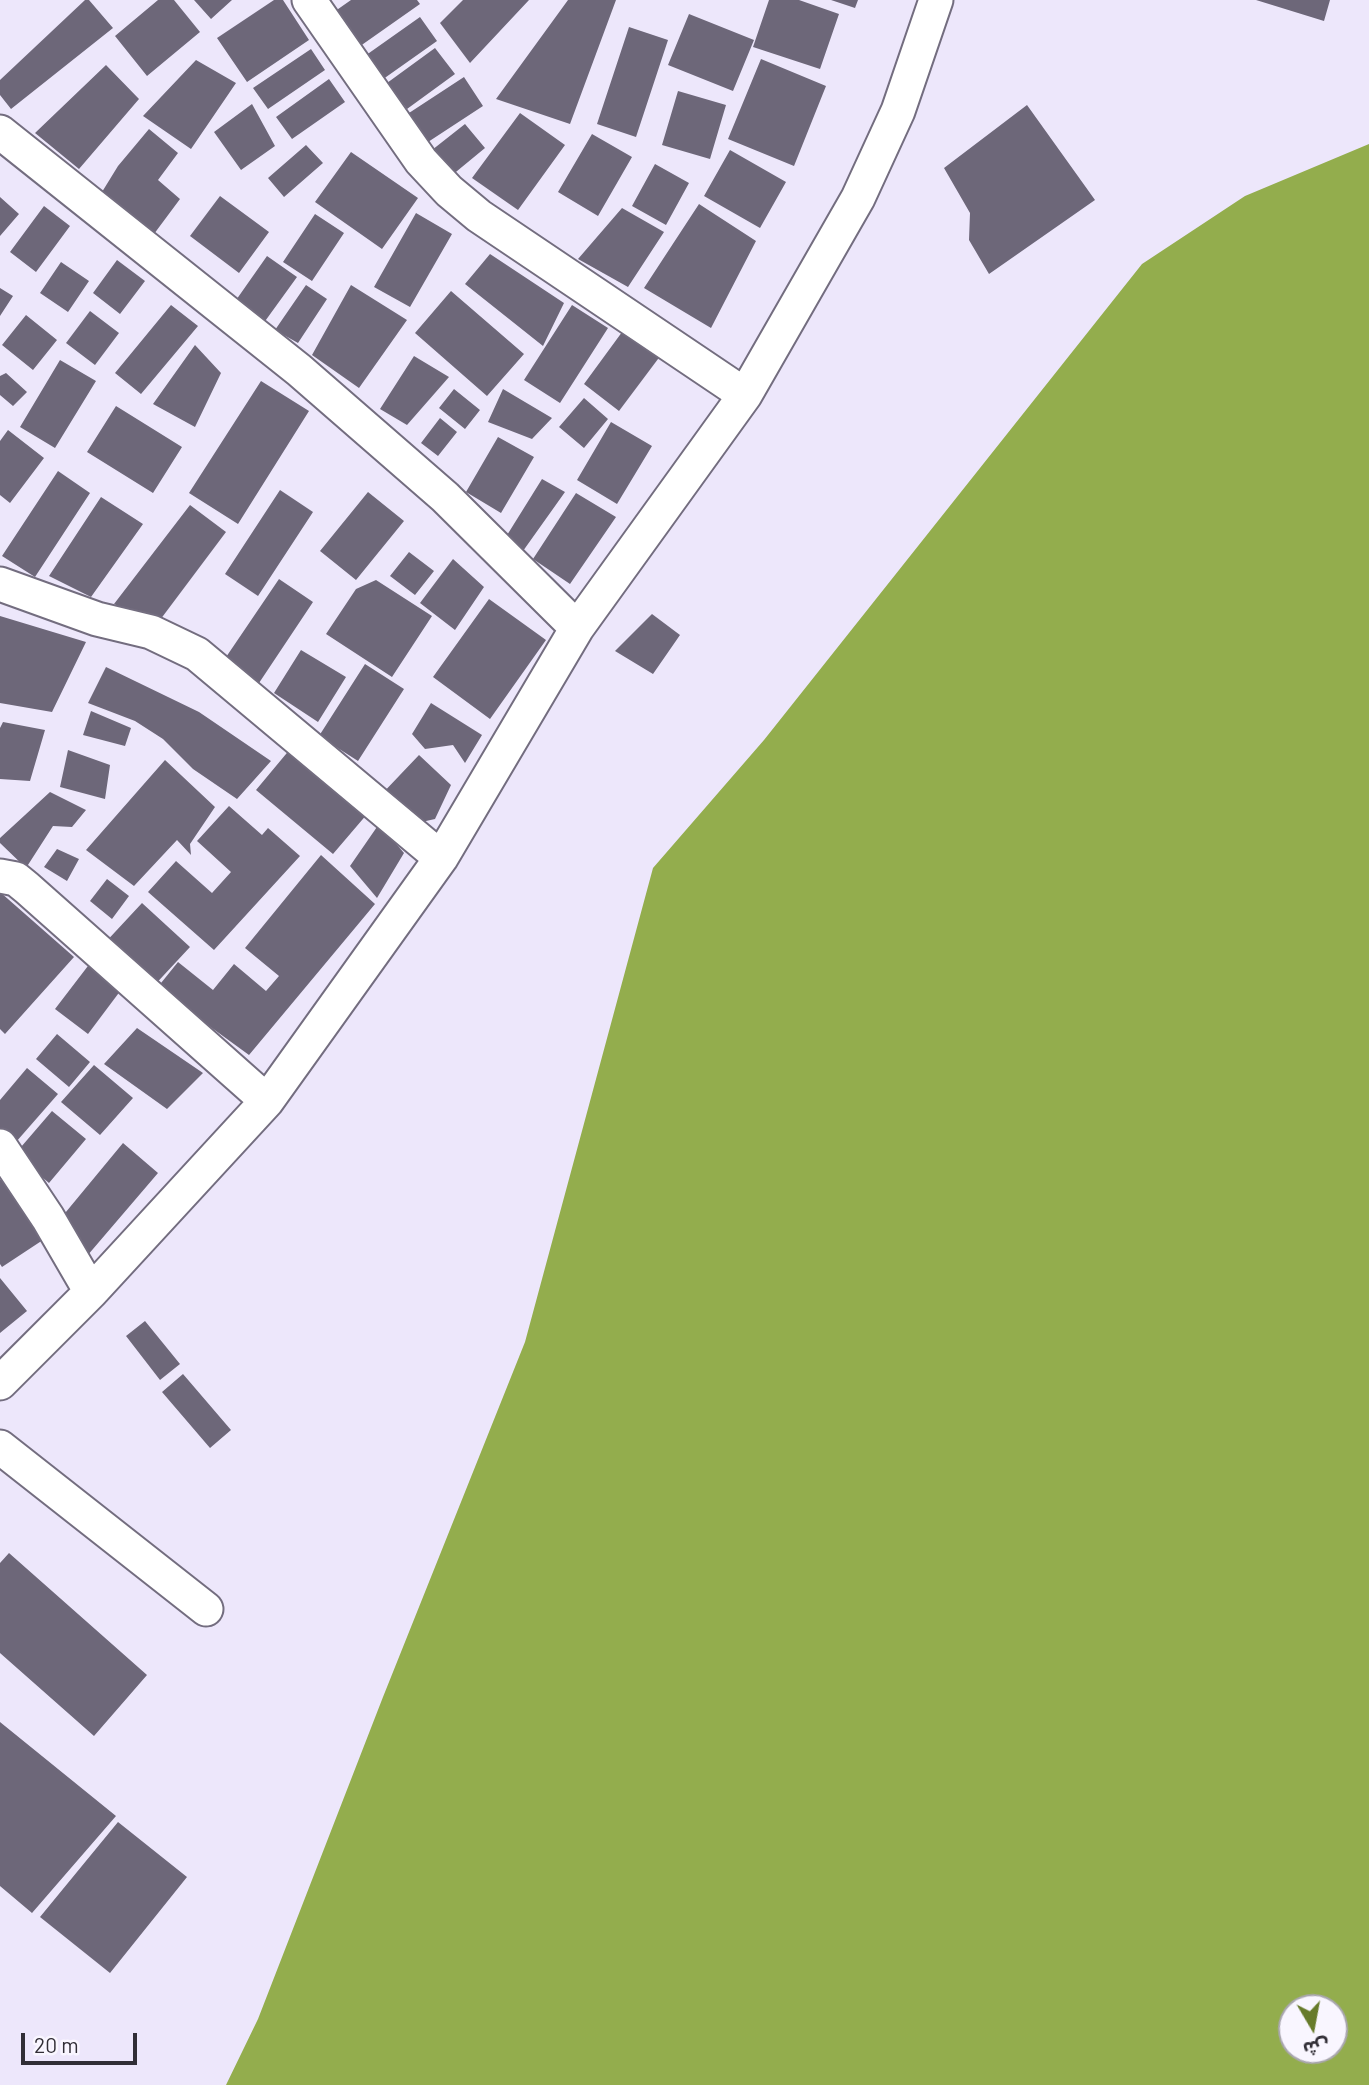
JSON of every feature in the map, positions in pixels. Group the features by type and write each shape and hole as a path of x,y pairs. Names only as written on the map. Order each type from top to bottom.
{"street":[{"path":"309,0 421,161 449,191 479,216 746,395"},
{"path":"0,1383 90,1292 267,1101 441,858 577,628 746,395 858,198 898,111 936,0"},
{"path":"0,132 299,370 444,497 577,628"},
{"path":"0,584 97,619 151,632 197,654 441,858"},
{"path":"0,876 16,879 27,888 267,1101"},
{"path":"0,1146 48,1217 90,1292"},
{"path":"0,1447 206,1609"}],"shaded area":[{"path":"1369,144 1369,2085 226,2085 258,2019 525,1342 653,868 764,740 1142,264 1245,196"}],"building":[{"path":"85,0 89,0 113,28 11,109 0,95 0,80"},
{"path":"158,0 174,0 200,32 147,76 115,36"},
{"path":"194,0 232,0 211,19"},
{"path":"274,0 283,0 309,40 247,82 217,38"},
{"path":"351,0 417,0 420,4 356,49 331,14"},
{"path":"463,0 529,0 470,63 440,23"},
{"path":"568,0 616,0 570,124 496,99"},
{"path":"769,0 799,0 839,14 820,69 753,47"},
{"path":"831,0 858,0 855,8"},
{"path":"1256,0 1330,0 1324,21"},
{"path":"689,14 754,40 733,91 668,65"},
{"path":"420,17 437,41 379,82 362,58"},
{"path":"629,27 668,40 636,137 597,124"},
{"path":"435,48 455,74 407,109 387,83"},
{"path":"311,49 325,70 268,109 253,88"},
{"path":"761,59 826,86 794,166 728,139"},
{"path":"196,60 236,83 191,149 143,116"},
{"path":"106,65 139,99 79,169 35,133"},
{"path":"464,77 483,106 428,142 409,113"},
{"path":"329,79 345,102 292,139 276,117"},
{"path":"678,91 726,105 710,159 662,145"},
{"path":"252,104 275,146 241,170 214,132"},
{"path":"1027,105 1095,200 989,274 969,240 970,213 944,168"},
{"path":"520,113 565,145 518,210 472,178"},
{"path":"465,124 485,148 451,176 432,150"},
{"path":"149,129 178,153 158,180 180,199 154,234 102,192 118,166"},
{"path":"592,134 632,157 598,216 558,192"},
{"path":"306,145 323,163 284,197 268,178"},
{"path":"730,150 786,182 760,228 704,196"},
{"path":"351,152 418,198 382,249 315,202"},
{"path":"655,164 689,183 666,225 632,206"},
{"path":"220,196 269,232 239,273 190,236"},
{"path":"0,197 19,214 0,236"},
{"path":"699,204 756,241 711,328 644,288"},
{"path":"44,206 70,226 36,272 10,252"},
{"path":"622,208 664,232 628,287 578,259"},
{"path":"416,213 452,234 410,307 374,287"},
{"path":"315,214 344,233 312,281 283,262"},
{"path":"490,254 564,303 543,346 465,284"},
{"path":"267,256 297,277 263,324 234,303"},
{"path":"117,260 145,281 120,314 93,293"},
{"path":"61,262 89,281 68,312 40,293"},
{"path":"306,285 327,299 298,343 275,330"},
{"path":"351,285 407,320 359,388 312,355"},
{"path":"0,288 13,296 0,316"},
{"path":"451,291 524,354 487,396 415,333"},
{"path":"171,305 198,326 141,394 115,373"},
{"path":"572,305 608,328 560,403 524,380"},
{"path":"90,311 119,333 95,365 66,343"},
{"path":"26,315 57,340 33,370 2,345"},
{"path":"625,328 661,355 619,411 584,384"},
{"path":"195,345 221,373 195,427 153,404"},
{"path":"414,356 449,377 407,425 380,409"},
{"path":"60,360 96,381 55,448 20,427"},
{"path":"6,373 27,392 13,406 0,395 0,376"},
{"path":"261,381 309,411 238,524 189,493"},
{"path":"454,389 480,410 465,429 439,408"},
{"path":"503,389 552,418 532,439 488,422"},
{"path":"584,398 608,419 584,448 559,427"},
{"path":"116,406 182,447 153,493 87,452"},
{"path":"440,418 457,432 438,456 421,443"},
{"path":"611,422 652,446 617,504 577,480"},
{"path":"8,430 44,458 10,503 0,495 0,441"},
{"path":"498,437 534,457 501,513 466,492"},
{"path":"58,471 90,493 35,577 2,556"},
{"path":"542,479 565,492 523,551 504,540"},
{"path":"280,490 313,512 258,596 225,574"},
{"path":"368,492 404,521 356,580 320,551"},
{"path":"576,493 616,517 570,584 533,559"},
{"path":"101,497 143,524 91,597 49,576"},
{"path":"190,505 226,532 157,624 114,604"},
{"path":"409,552 434,571 415,595 390,576"},
{"path":"453,559 484,587 455,630 420,603"},
{"path":"279,579 313,602 255,689 220,666"},
{"path":"376,580 432,616 392,677 326,634 356,589"},
{"path":"489,599 546,640 490,719 433,677"},
{"path":"652,614 680,635 653,674 615,651"},
{"path":"0,616 86,642 52,712 0,703"},
{"path":"301,650 346,677 318,722 274,693"},
{"path":"365,664 404,689 358,761 319,736"},
{"path":"106,667 199,712 271,761 237,799 193,769 163,739 135,721 88,703"},
{"path":"431,703 482,735 465,763 453,745 425,749 412,734"},
{"path":"91,711 131,728 125,746 83,735"},
{"path":"3,722 45,730 30,781 0,779 0,728"},
{"path":"291,748 368,813 333,854 256,790"},
{"path":"68,750 110,765 105,799 60,787"},
{"path":"419,755 451,785 435,819 408,825 379,797"},
{"path":"165,760 215,807 190,844 191,855 177,840 134,886 86,850"},
{"path":"50,792 86,810 72,827 53,826 26,868 0,843 0,838"},
{"path":"229,806 262,835 268,828 300,856 214,950 148,892 176,861 212,893 231,872 197,841"},
{"path":"379,824 404,853 377,898 350,866"},
{"path":"57,849 79,859 67,881 44,867"},
{"path":"321,855 375,904 249,1055 157,988 178,962 213,990 234,964 266,991 279,976 245,948"},
{"path":"107,879 129,896 112,919 90,901"},
{"path":"0,892 74,957 5,1034 0,1029"},
{"path":"142,903 190,947 150,990 102,946"},
{"path":"91,962 124,986 88,1034 55,1009"},
{"path":"137,1028 203,1073 167,1109 104,1064"},
{"path":"57,1034 90,1062 69,1087 36,1059"},
{"path":"94,1065 133,1098 100,1135 61,1102"},
{"path":"27,1068 58,1094 16,1142 0,1129 0,1100"},
{"path":"52,1111 86,1139 49,1183 15,1154"},
{"path":"123,1143 158,1173 87,1256 56,1224"},
{"path":"10,1173 52,1234 2,1267 0,1180"},
{"path":"0,1278 27,1311 0,1333"},
{"path":"145,1321 180,1364 160,1380 126,1336"},
{"path":"183,1374 231,1430 210,1448 162,1392"},
{"path":"9,1553 147,1675 94,1736 0,1653 0,1563"},
{"path":"0,1722 116,1816 32,1913 0,1886"},
{"path":"118,1822 187,1877 110,1973 40,1917"}]}
